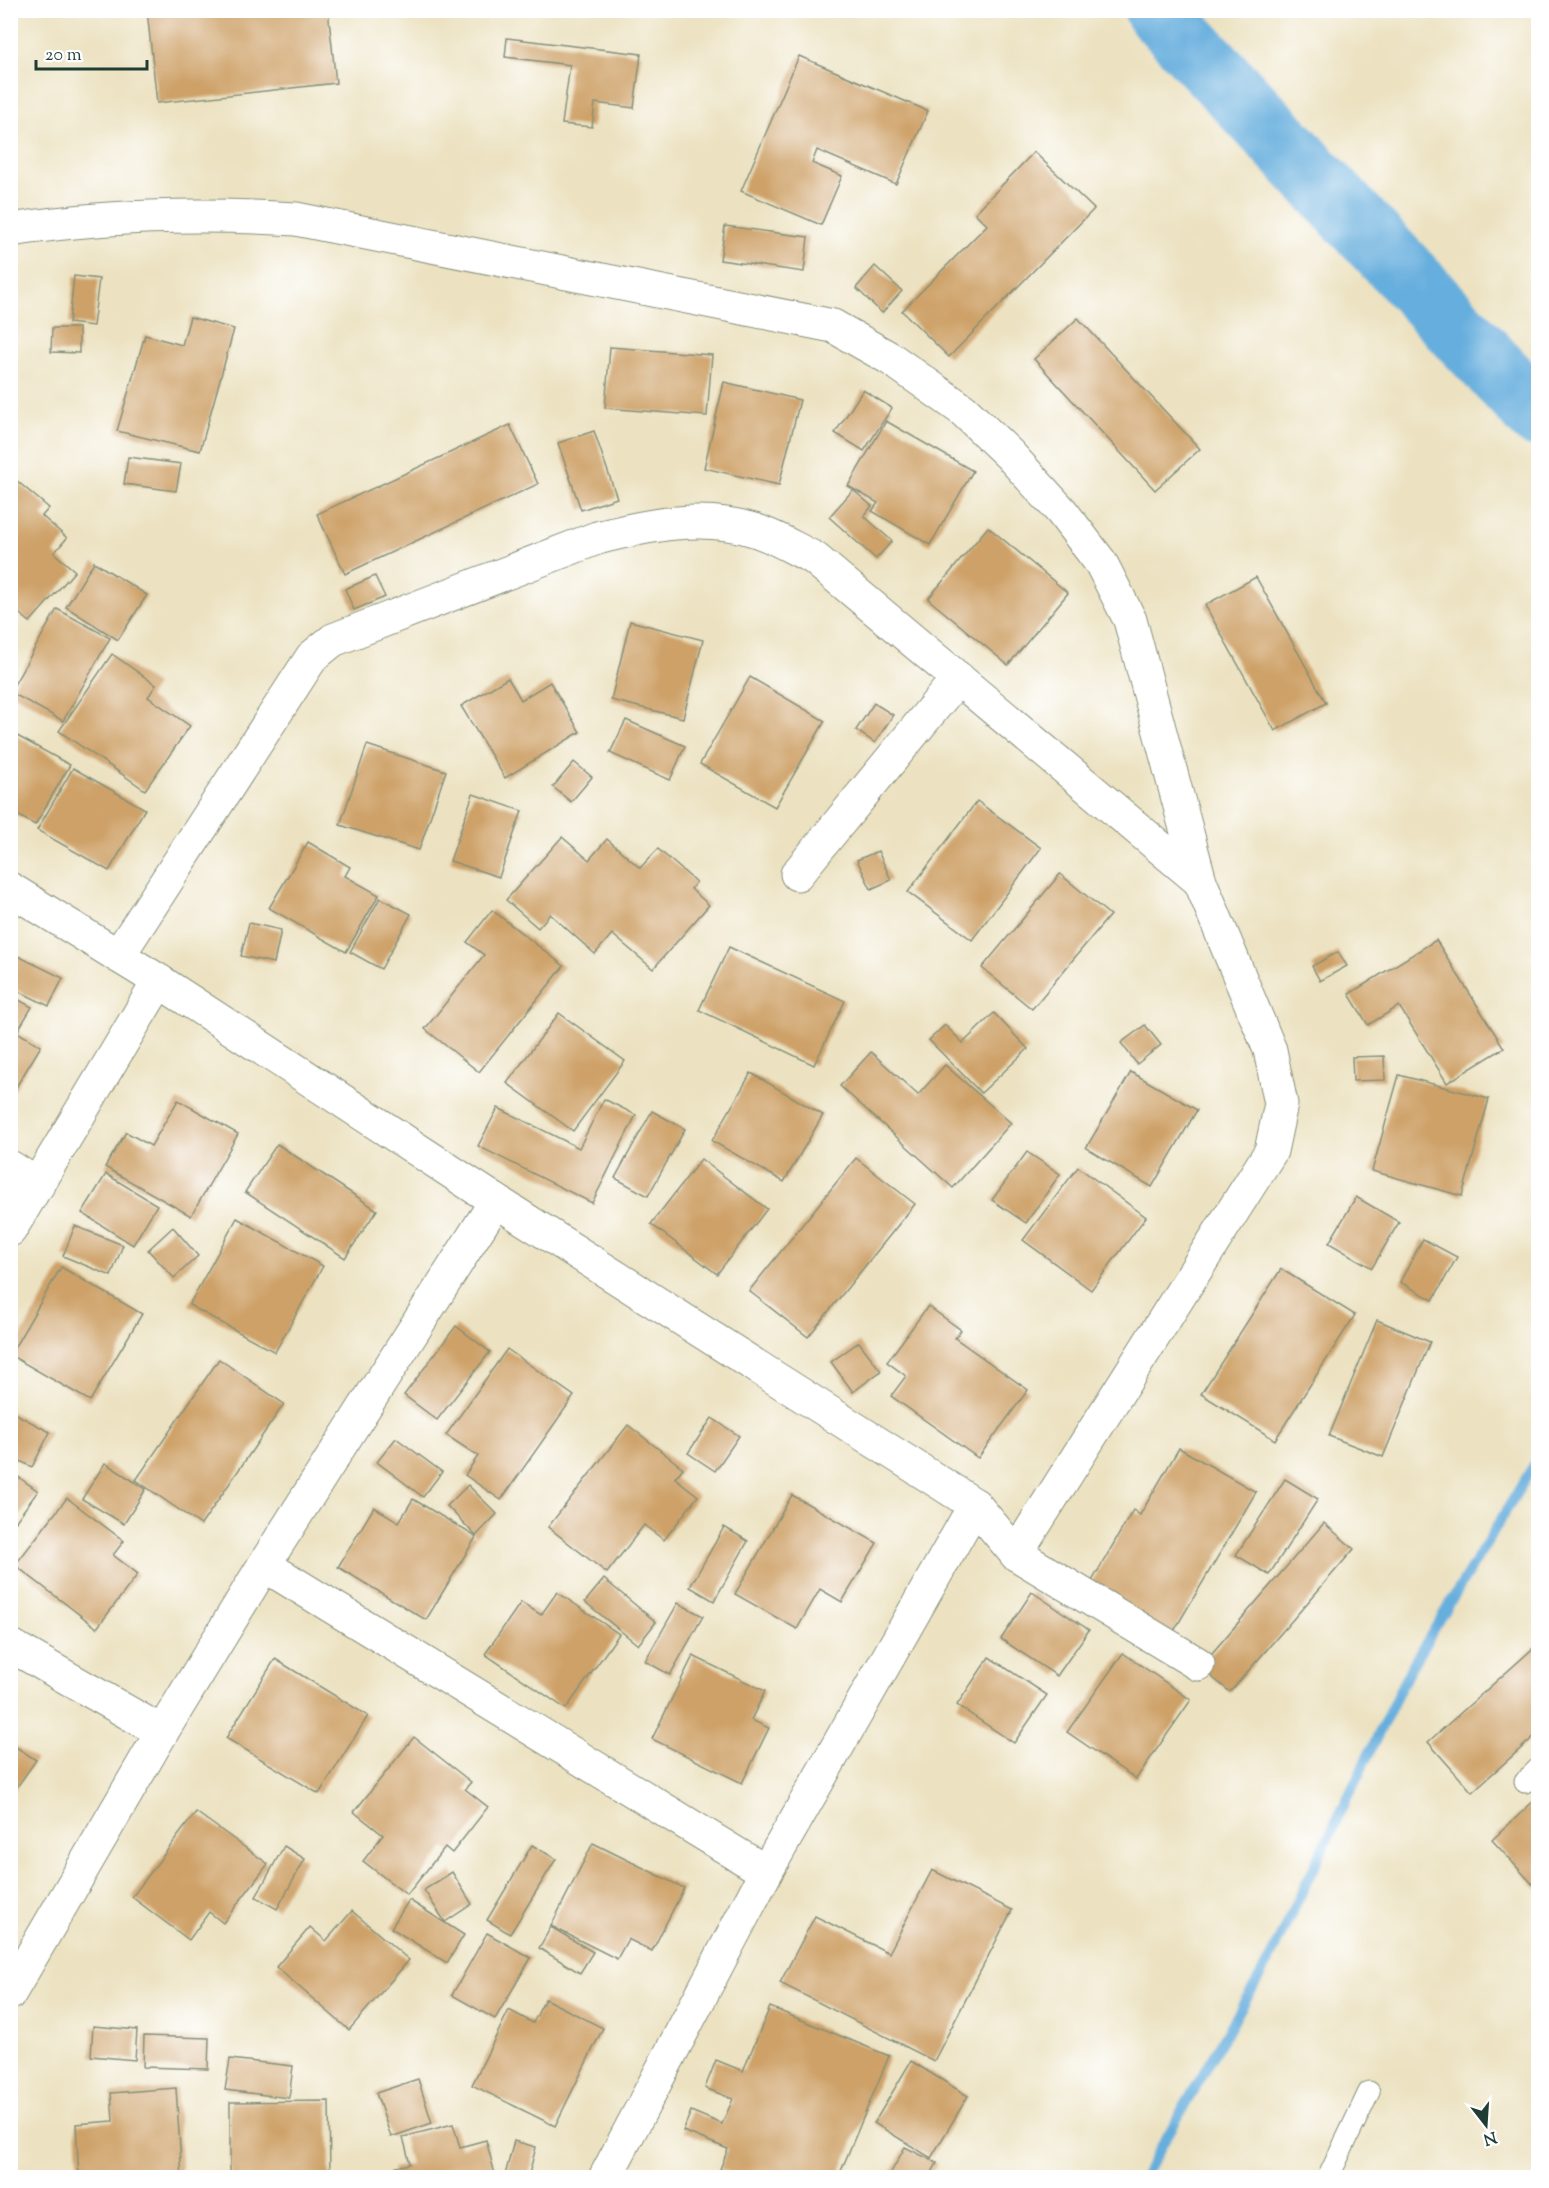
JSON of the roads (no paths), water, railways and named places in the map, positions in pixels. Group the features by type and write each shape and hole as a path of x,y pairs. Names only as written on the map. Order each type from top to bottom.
{"street":[{"path":"10,230 162,215 232,215 296,219 833,326 891,360 963,410 1010,455 1062,513 1101,563 1130,620 1200,880 1270,1050 1281,1104 1271,1151 1017,1554"},
{"path":"118,956 312,657 333,640 597,538 641,527 698,521 754,530 814,558 1200,880"},
{"path":"797,874 958,678"},
{"path":"10,889 159,981 496,1201 975,1505 1017,1554 1198,1664"},
{"path":"10,1230 159,981"},
{"path":"10,1167 38,1185"},
{"path":"10,1993 162,1732 264,1565 496,1201"},
{"path":"605,2178 766,1872 975,1505"},
{"path":"264,1565 766,1872"},
{"path":"10,1645 162,1732"}],"lane":[{"path":"1328,2178 1369,2092"}],"waterway":[{"path":"1157,10 1538,415"},
{"path":"1143,2178 1269,1960 1410,1669 1538,1458"}]}
